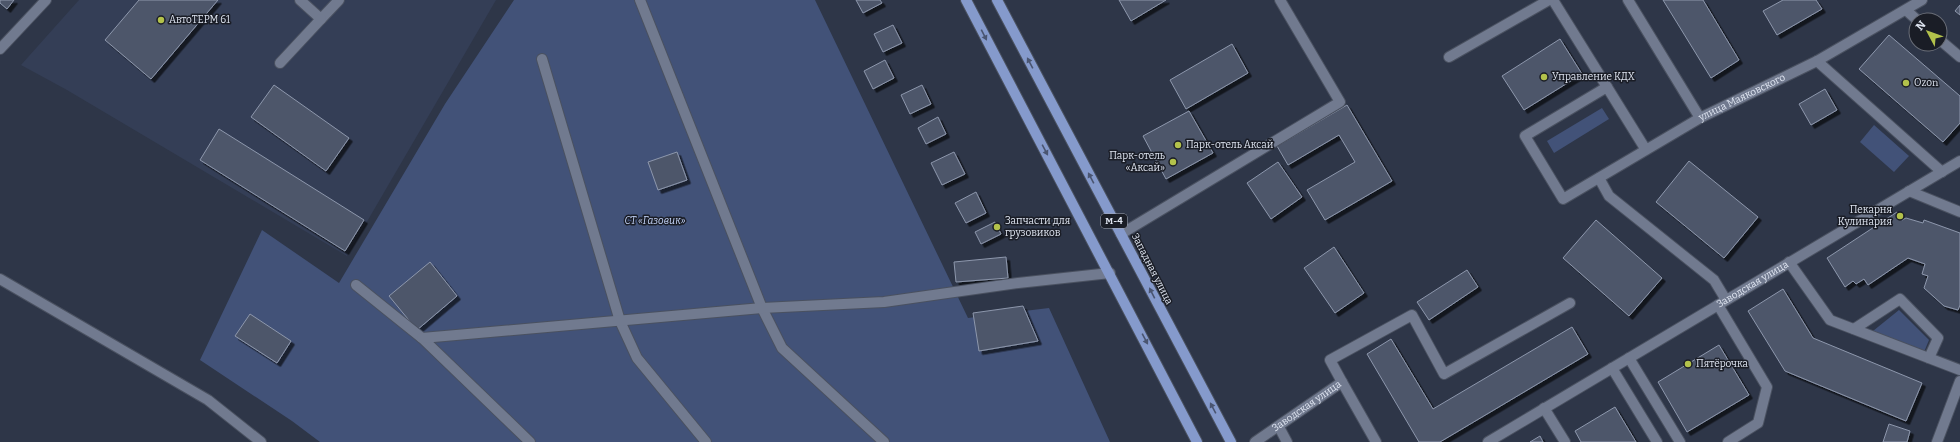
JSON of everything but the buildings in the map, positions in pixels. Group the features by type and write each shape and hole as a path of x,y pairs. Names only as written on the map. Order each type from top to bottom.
{"main road":[{"name":"М-4","path":"966,0 1197,442"},
{"name":"Западная улица","path":"997,0 1231,442"}],"street":[{"path":"0,49 46,0"},
{"path":"300,0 321,19"},
{"path":"280,63 339,0"},
{"path":"640,0 762,308 782,348 884,442"},
{"path":"1121,234 1340,102 1280,0"},
{"path":"1449,57 1549,0"},
{"path":"1553,0 1646,150"},
{"path":"1628,0 1700,118"},
{"name":"улица Маяковского","path":"1607,87 1525,136 1563,199 1700,118 1817,61 1922,0"},
{"path":"1948,47 1960,57"},
{"path":"542,59 620,321 637,358 706,442"},
{"path":"1817,61 1942,172"},
{"name":"Заводская улица","path":"1488,442 1960,161"},
{"path":"1599,178 1609,196 1714,280 1722,303 1767,387 1758,423 1728,442"},
{"path":"1910,191 1960,212"},
{"path":"1790,262 1830,320 1960,370"},
{"path":"422,338 762,308 884,302 1018,283 1110,273"},
{"path":"0,279 208,400 261,442"},
{"path":"356,285 422,338 530,442"},
{"path":"1854,329 1900,299 1938,338 1929,358"},
{"path":"1342,382 1330,360 1412,315 1444,374 1570,303"},
{"path":"1629,358 1680,442"},
{"path":"1612,368 1657,442"},
{"path":"1937,442 1960,381"},
{"name":"Заводская улица","path":"1255,442 1279,427 1342,382 1376,442"},
{"path":"1544,408 1565,442"},
{"path":"1279,427 1287,442"}],"shaded area":[{"path":"79,0 496,0 347,256 67,90 21,65"}],"green space":[{"name":"СТ «Газовик»","path":"514,0 815,0 968,318 1049,308 1110,442 320,442 292,421 200,360 262,230 339,283 445,104"},
{"path":"1602,108 1609,119 1554,153 1547,141"},
{"path":"1874,125 1909,156 1894,172 1860,142"},
{"path":"1899,310 1929,340 1924,352 1873,331"}],"place":[{"name":"АвтоТЕРМ 61","path":"161,20"},
{"name":"Управление КДХ","path":"1544,77"},
{"name":"Ozon","path":"1906,83"},
{"name":"Парк-отель Аксай","path":"1178,145"},
{"name":"Парк-отель «Аксай»","path":"1173,162"},
{"name":"Пекарня Кулинария","path":"1900,216"},
{"name":"Запчасти для грузовиков","path":"997,227"},
{"name":"Пятёрочка","path":"1688,364"}]}
